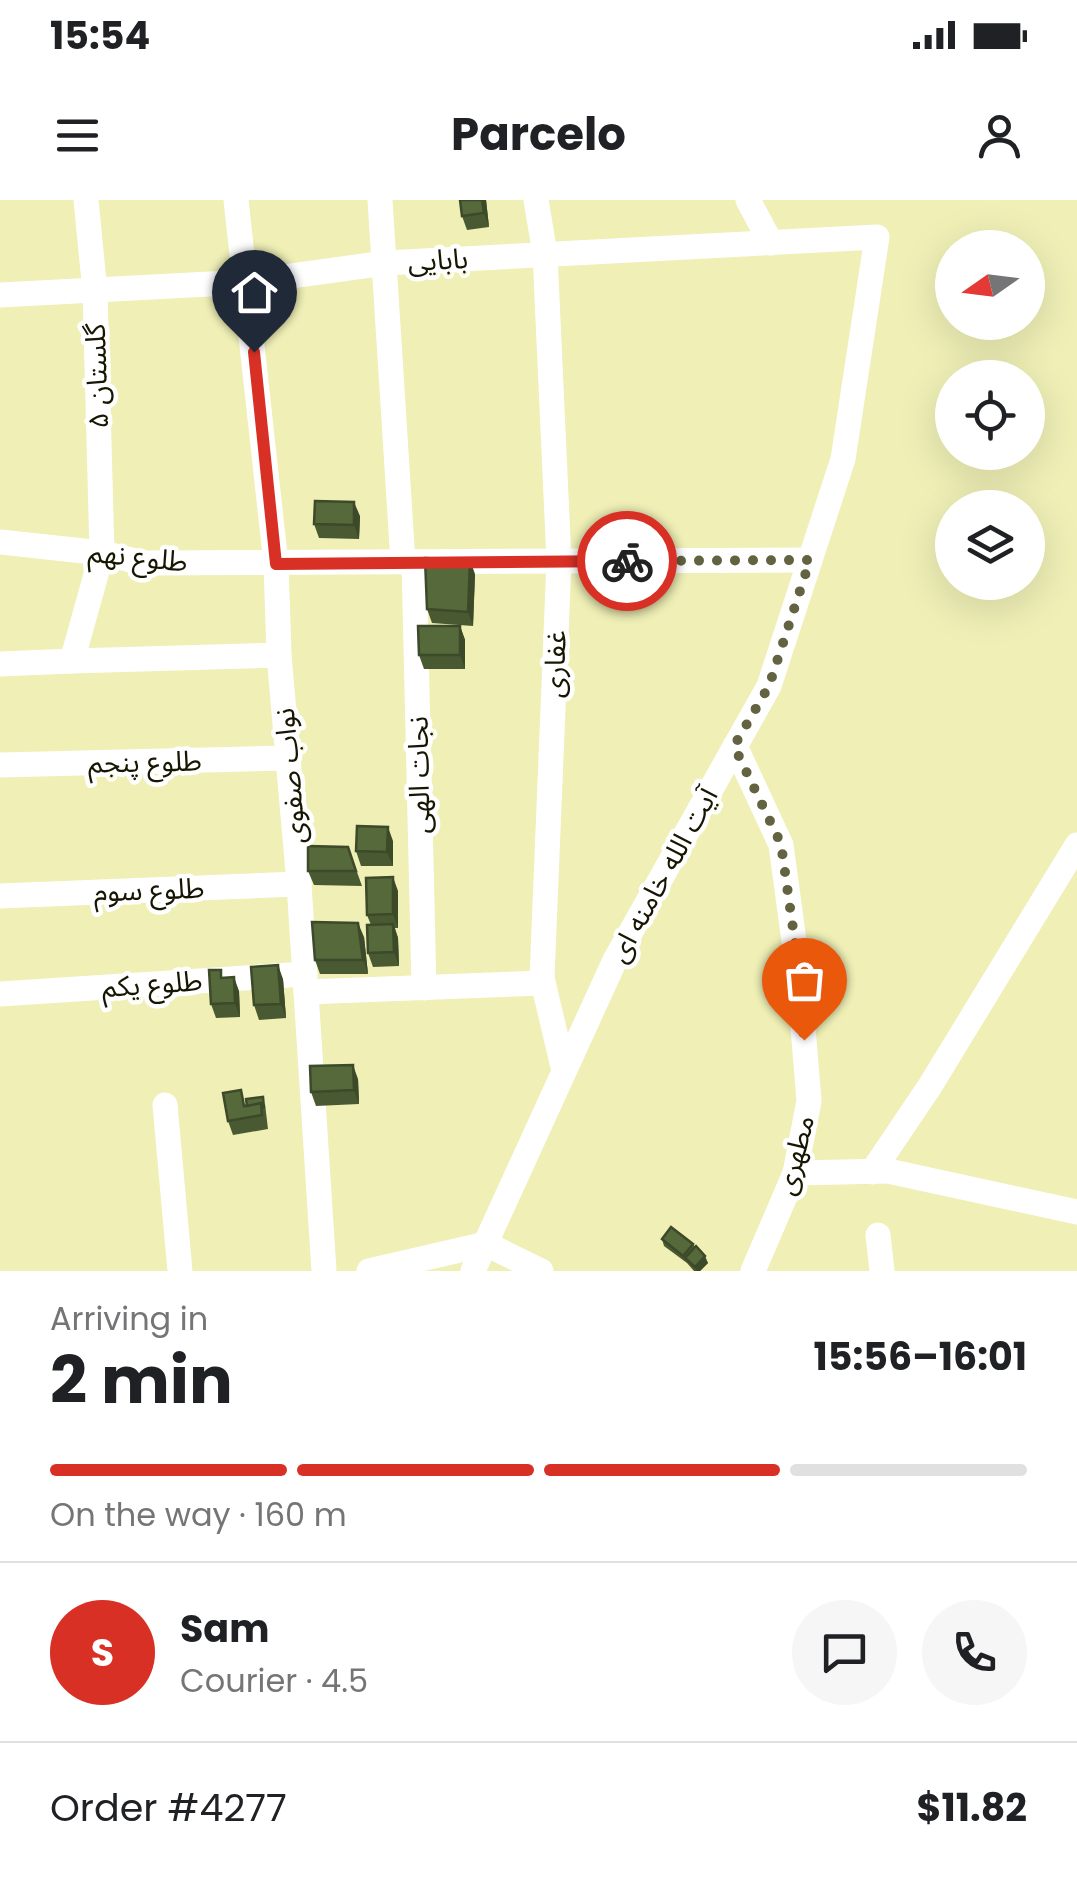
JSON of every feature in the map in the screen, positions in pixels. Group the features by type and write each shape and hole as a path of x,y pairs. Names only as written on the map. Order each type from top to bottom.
{"street":[{"name":"گلستان ۵","path":"72,660 102,553 95,292 86,200"},
{"name":"نواب صفوی","path":"236,200 276,564 279,655 290,758 324,1271"},
{"name":"نجات الهی","path":"380,200 408,562 424,988"},
{"name":"غفاری","path":"536,200 545,254 559,561 544,983 564,1071"},
{"path":"748,200 771,243"},
{"name":"بابایی","path":"0,294 248,282 385,262 877,237"},
{"name":"آیت الله خامنه ای","path":"473,1271 615,960 769,686 843,459 877,237"},
{"name":"طلوع نهم","path":"0,542 102,553 144,563 810,560"},
{"path":"0,664 279,655"},
{"name":"مطهری","path":"734,746 781,844 800,978 809,1100 795,1172 754,1271"},
{"name":"طلوع پنجم","path":"0,766 290,758"},
{"path":"872,1172 930,1086 1077,845"},
{"name":"طلوع سوم","path":"0,896 299,884"},
{"name":"طلوع یکم","path":"0,994 306,983 424,988 544,983"},
{"path":"166,1105 180,1271"},
{"path":"795,1172 888,1171 1077,1212"},
{"path":"878,1235 882,1271"},
{"path":"369,1271 486,1244 541,1271"}],"building":[{"path":"460,200 482,200 484,213 462,216"},
{"path":"315,501 354,502 354,525 314,524"},
{"path":"425,558 470,560 468,612 427,609"},
{"path":"418,626 460,626 460,655 419,655"},
{"path":"357,826 388,827 387,852 356,851"},
{"path":"308,846 348,847 356,871 308,871"},
{"path":"393,877 393,914 367,915 366,878"},
{"path":"312,922 358,923 363,960 315,960"},
{"path":"393,924 394,952 368,953 367,925"},
{"path":"278,965 281,1004 254,1005 251,967"},
{"path":"209,970 221,970 221,978 234,977 235,1003 211,1004"},
{"path":"353,1065 354,1090 311,1092 310,1066"},
{"path":"241,1090 244,1106 261,1103 262,1115 228,1121 223,1093"},
{"path":"263,1097 264,1108 261,1103 247,1106 246,1099"},
{"path":"671,1227 693,1244 683,1256 662,1239"},
{"path":"696,1246 705,1256 695,1267 685,1258"}],"way so far":[{"path":"627,561 810,560 769,686 734,746 781,844 800,978 804,1040"}],"route":[{"path":"254,352 276,564 627,561"}]}
